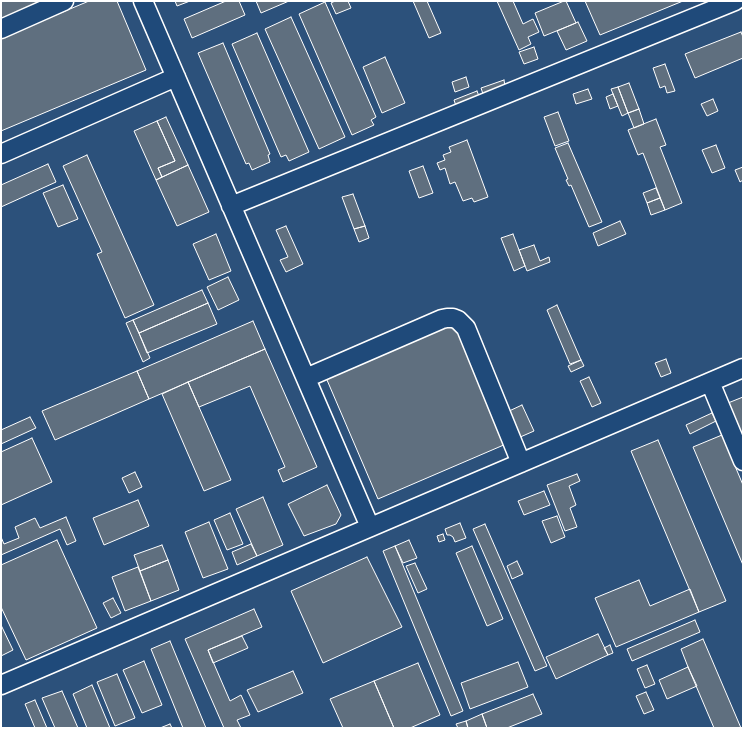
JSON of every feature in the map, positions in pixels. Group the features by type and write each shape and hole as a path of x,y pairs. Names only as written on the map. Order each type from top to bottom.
{"street":[{"path":"1,29 64,1"},
{"path":"143,1 370,527"},
{"path":"231,206 735,1"},
{"path":"1,154 176,77"},
{"path":"306,378 442,319 453,318 458,320 466,328 521,463"},
{"path":"1,685 743,368"},
{"path":"710,382 743,460"}],"building":[{"path":"1,1 56,1 1,24"},
{"path":"89,1 117,1 146,70 1,131 1,38"},
{"path":"175,1 190,1 177,6"},
{"path":"226,1 239,1 245,15 192,38 184,19"},
{"path":"256,1 289,1 261,13"},
{"path":"335,1 348,1 351,8 336,14 331,3"},
{"path":"413,1 427,1 441,33 429,38"},
{"path":"497,1 513,1 523,24 533,19 539,32 528,37 531,44 519,50"},
{"path":"566,1 576,23 544,36 535,13"},
{"path":"585,1 683,1 600,35"},
{"path":"325,2 376,117 371,120 374,125 352,135 299,14"},
{"path":"291,17 345,137 319,149 265,29"},
{"path":"578,22 587,41 566,50 557,31"},
{"path":"741,32 743,37 743,58 695,78 685,54"},
{"path":"257,33 309,152 289,161 286,155 281,157 232,44"},
{"path":"223,43 270,154 268,155 270,162 252,170 249,163 246,164 198,53"},
{"path":"534,47 538,59 524,64 519,52"},
{"path":"385,57 405,103 382,113 363,67"},
{"path":"665,64 675,91 667,93 665,86 660,88 653,68"},
{"path":"466,77 469,87 455,92 452,82"},
{"path":"504,80 505,86 483,94 481,88"},
{"path":"629,83 639,109 628,113 618,87"},
{"path":"618,87 628,113 622,116 611,89"},
{"path":"588,89 592,99 576,104 573,94"},
{"path":"477,91 479,96 456,106 454,100"},
{"path":"613,94 618,106 610,109 606,97"},
{"path":"713,99 718,111 707,116 701,104"},
{"path":"639,109 644,124 634,128 628,113"},
{"path":"558,112 569,141 555,146 544,117"},
{"path":"166,117 188,165 162,177 158,168 175,161 157,121"},
{"path":"656,119 666,145 660,147 682,203 665,210 643,153 638,155 628,130"},
{"path":"157,121 175,161 158,168 162,177 156,180 134,131"},
{"path":"467,140 488,197 474,202 472,198 463,201 455,182 450,184 445,168 440,170 437,163 445,160 443,155 451,152 449,147"},
{"path":"568,143 602,222 589,227 571,185 569,186 566,180 568,179 555,148"},
{"path":"716,145 725,168 712,173 702,150"},
{"path":"87,155 154,305 125,318 97,254 102,252 63,166"},
{"path":"48,164 56,182 1,207 1,185"},
{"path":"188,165 209,212 177,226 156,180"},
{"path":"423,166 433,193 419,198 409,171"},
{"path":"743,167 743,180 740,182 735,170"},
{"path":"63,185 78,219 58,227 43,193"},
{"path":"656,188 660,198 647,203 643,193"},
{"path":"353,194 365,226 354,229 342,197"},
{"path":"660,198 665,210 651,215 647,203"},
{"path":"620,221 626,234 598,246 593,233"},
{"path":"286,226 303,264 286,272 280,260 288,257 276,230"},
{"path":"365,226 369,238 359,242 354,229"},
{"path":"216,234 231,271 209,280 193,244"},
{"path":"513,234 525,266 514,271 501,238"},
{"path":"534,245 540,261 549,257 550,262 527,271 519,250"},
{"path":"228,277 239,300 218,310 207,287"},
{"path":"202,290 208,303 139,333 133,320"},
{"path":"208,303 217,324 147,353 139,333"},
{"path":"557,305 581,360 570,364 547,310"},
{"path":"452,319 506,444 378,499 324,373"},
{"path":"133,320 150,358 143,362 126,323"},
{"path":"253,321 265,349 149,399 137,371"},
{"path":"265,349 317,467 283,482 278,470 285,467 250,386 199,407 188,382"},
{"path":"666,359 671,373 661,377 655,363"},
{"path":"581,360 584,366 571,372 568,366"},
{"path":"137,371 149,399 55,440 42,411"},
{"path":"589,377 601,403 592,407 580,381"},
{"path":"188,382 231,480 204,491 162,394"},
{"path":"743,397 743,451 723,405"},
{"path":"522,405 534,431 518,438 507,412"},
{"path":"712,413 716,421 690,434 686,425"},
{"path":"30,417 36,428 1,444 1,430"},
{"path":"722,435 743,485 743,565 693,447"},
{"path":"32,438 52,482 1,505 1,452"},
{"path":"658,440 726,601 699,612 631,451"},
{"path":"135,472 142,487 129,493 122,478"},
{"path":"577,474 580,481 569,486 576,505 570,508 577,527 565,531 547,485"},
{"path":"327,485 341,515 336,524 304,536 288,504"},
{"path":"544,491 550,505 524,515 518,501"},
{"path":"263,497 283,545 257,556 236,509"},
{"path":"138,500 149,526 104,545 93,518"},
{"path":"230,513 243,544 227,550 214,520"},
{"path":"557,516 565,537 551,543 542,521"},
{"path":"66,517 76,541 67,545 60,529 1,555 1,537 4,544 19,538 15,527 35,518 40,528"},
{"path":"209,522 228,569 203,578 185,532"},
{"path":"460,523 466,538 455,542 453,537 447,535 445,529"},
{"path":"485,524 547,666 535,671 473,529"},
{"path":"443,534 445,540 439,542 437,536"},
{"path":"57,540 97,628 26,660 1,607 1,565"},
{"path":"409,540 417,558 403,563 395,546"},
{"path":"251,544 257,556 237,565 232,552"},
{"path":"162,545 168,560 140,571 134,555"},
{"path":"395,546 463,711 451,716 383,551"},
{"path":"472,546 503,619 487,626 456,553"},
{"path":"367,557 402,627 323,663 291,591"},
{"path":"168,560 179,590 151,601 140,571"},
{"path":"517,561 523,574 512,579 507,566"},
{"path":"415,563 427,589 418,593 406,566"},
{"path":"138,567 151,601 125,611 112,577"},
{"path":"639,580 650,606 690,589 699,612 616,647 595,598"},
{"path":"113,598 121,613 111,618 103,603"},
{"path":"254,609 262,627 208,650 230,701 241,695 250,715 237,720 241,728 224,728 185,639"},
{"path":"695,620 700,632 632,661 627,649"},
{"path":"1,625 13,650 1,656"},
{"path":"598,634 608,655 556,679 546,657"},
{"path":"242,636 248,648 213,663 208,650"},
{"path":"703,639 741,728 714,728 681,649"},
{"path":"170,641 206,728 183,728 151,649"},
{"path":"610,645 613,653 608,655 604,648"},
{"path":"144,661 162,705 142,713 123,670"},
{"path":"518,662 528,687 470,709 461,683"},
{"path":"418,663 440,715 410,728 394,728 374,681"},
{"path":"647,665 655,684 645,688 637,669"},
{"path":"688,667 697,686 667,699 659,680"},
{"path":"293,671 303,693 258,712 247,690"},
{"path":"117,674 135,718 115,726 97,682"},
{"path":"374,681 394,728 343,728 330,699"},
{"path":"92,685 110,728 87,728 73,694"},
{"path":"62,691 78,728 55,728 42,698"},
{"path":"646,692 654,710 644,714 636,696"},
{"path":"533,694 542,714 507,728 487,728 482,714"},
{"path":"35,700 47,728 35,728 25,704"},
{"path":"482,714 487,728 468,728 466,721"},
{"path":"466,721 468,728 458,728 456,724"},
{"path":"170,724 172,728 160,728"}]}
